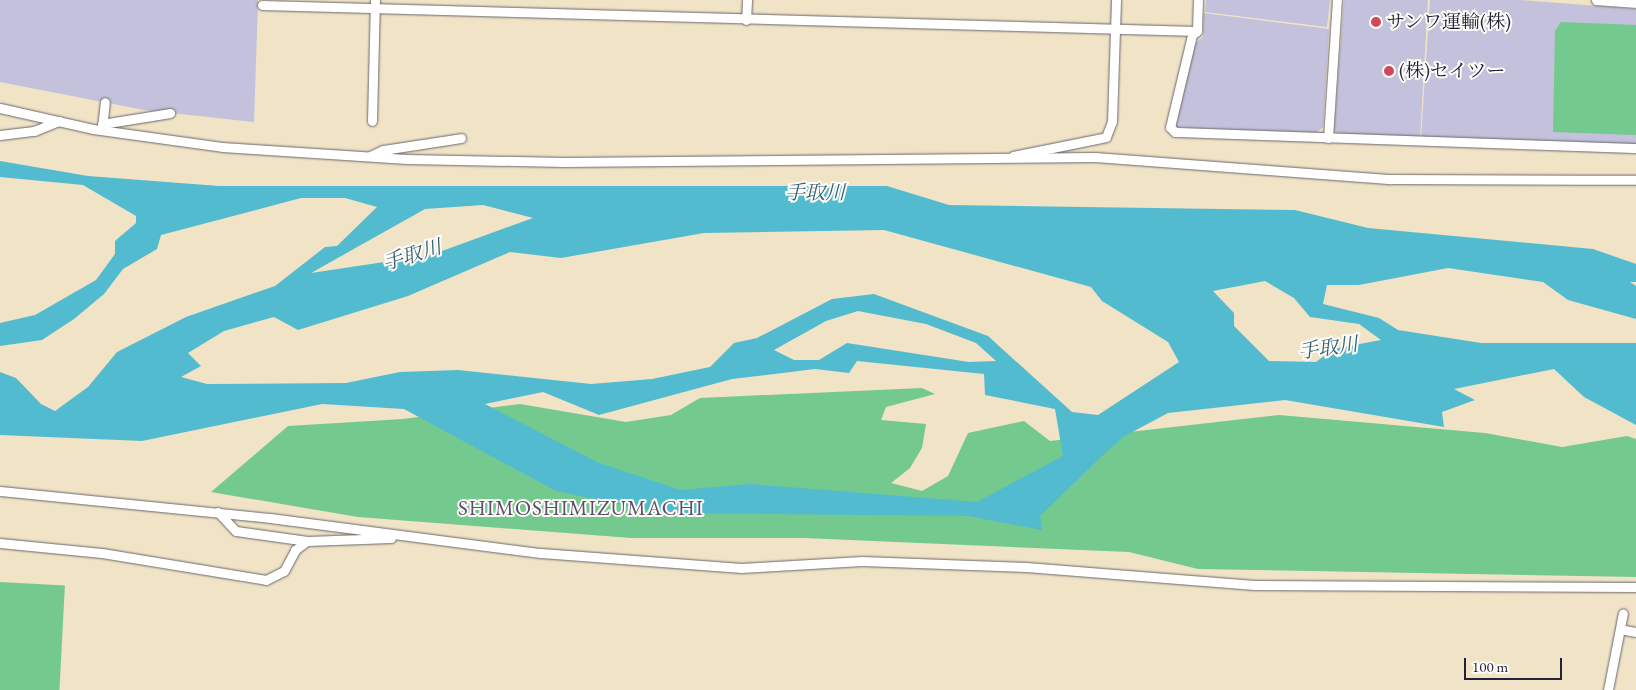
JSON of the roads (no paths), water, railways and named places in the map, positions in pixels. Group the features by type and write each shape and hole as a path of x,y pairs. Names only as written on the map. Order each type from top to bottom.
{"street":[{"path":"746,20 747,0"},
{"path":"1008,158 1106,137 1112,121 1116,0"},
{"path":"1198,0 1197,31 1192,35 1170,126 1175,132 1636,148"},
{"path":"1328,138 1337,0"},
{"path":"1596,0 1636,3"},
{"path":"372,121 375,4"},
{"path":"262,5 375,4 746,20 1197,31"},
{"path":"102,127 105,102"},
{"path":"0,108 59,121 222,147 370,156 564,162 1095,157 1390,179 1636,180"},
{"path":"102,127 170,114"},
{"path":"0,135 34,131 59,121"},
{"path":"370,156 383,150 461,138"},
{"path":"0,491 218,512 541,553 741,568 862,561 1026,567 1254,585 1636,587"},
{"path":"218,512 236,531 307,540 409,536"},
{"path":"0,543 102,552 266,580 284,571 295,550 307,540"},
{"path":"1608,690 1623,613"},
{"path":"1620,629 1636,632"}],"water":[{"name":"手取川","path":"0,161 88,176 219,186 887,186 949,205 1295,210 1368,228 1593,249 1636,264 1636,282 1630,282 1636,286 1636,319 1568,300 1543,282 1448,268 1359,285 1327,285 1323,304 1379,318 1398,330 1481,343 1636,343 1636,425 1584,397 1554,369 1454,389 1475,400 1442,412 1444,427 1285,400 1168,413 1123,437 1102,456 1040,516 1042,530 968,516 662,513 556,491 404,409 322,404 142,441 0,435 0,372 16,378 41,404 55,411 88,387 117,352 186,317 275,286 325,247 337,246 377,207 345,198 301,198 161,235 157,249 123,269 104,294 74,319 42,340 0,346 0,323 35,315 96,280 115,254 115,241 136,223 136,216 83,185 0,177","holes":["483,205 533,218 431,255 311,273 425,209","884,230 1091,287 1102,301 1168,342 1179,362 1098,415 1072,412 988,336 874,294 832,299 757,338 734,343 710,367 652,379 591,384 458,370 400,372 346,383 207,384 181,377 201,366 188,353 224,331 274,317 298,330 408,296 510,252 561,258 704,233","1265,281 1294,298 1310,317 1359,324 1381,340 1333,349 1316,362 1269,361 1234,326 1234,313 1213,291","858,311 926,324 976,343 996,361 969,362 847,343 819,360 794,360 774,350 826,321","857,361 984,374 985,395 1055,409 1063,456 977,502 749,484 681,490 599,463 485,404 543,392 599,415 732,379 815,369 849,373"]}],"place":[{"name":"サンワ運輸(株)","path":"1376,22"},
{"name":"(株)セイツー","path":"1389,71"}],"district":[{"name":"SHIMOSHIMIZUMACHI","path":"581,508"}]}
